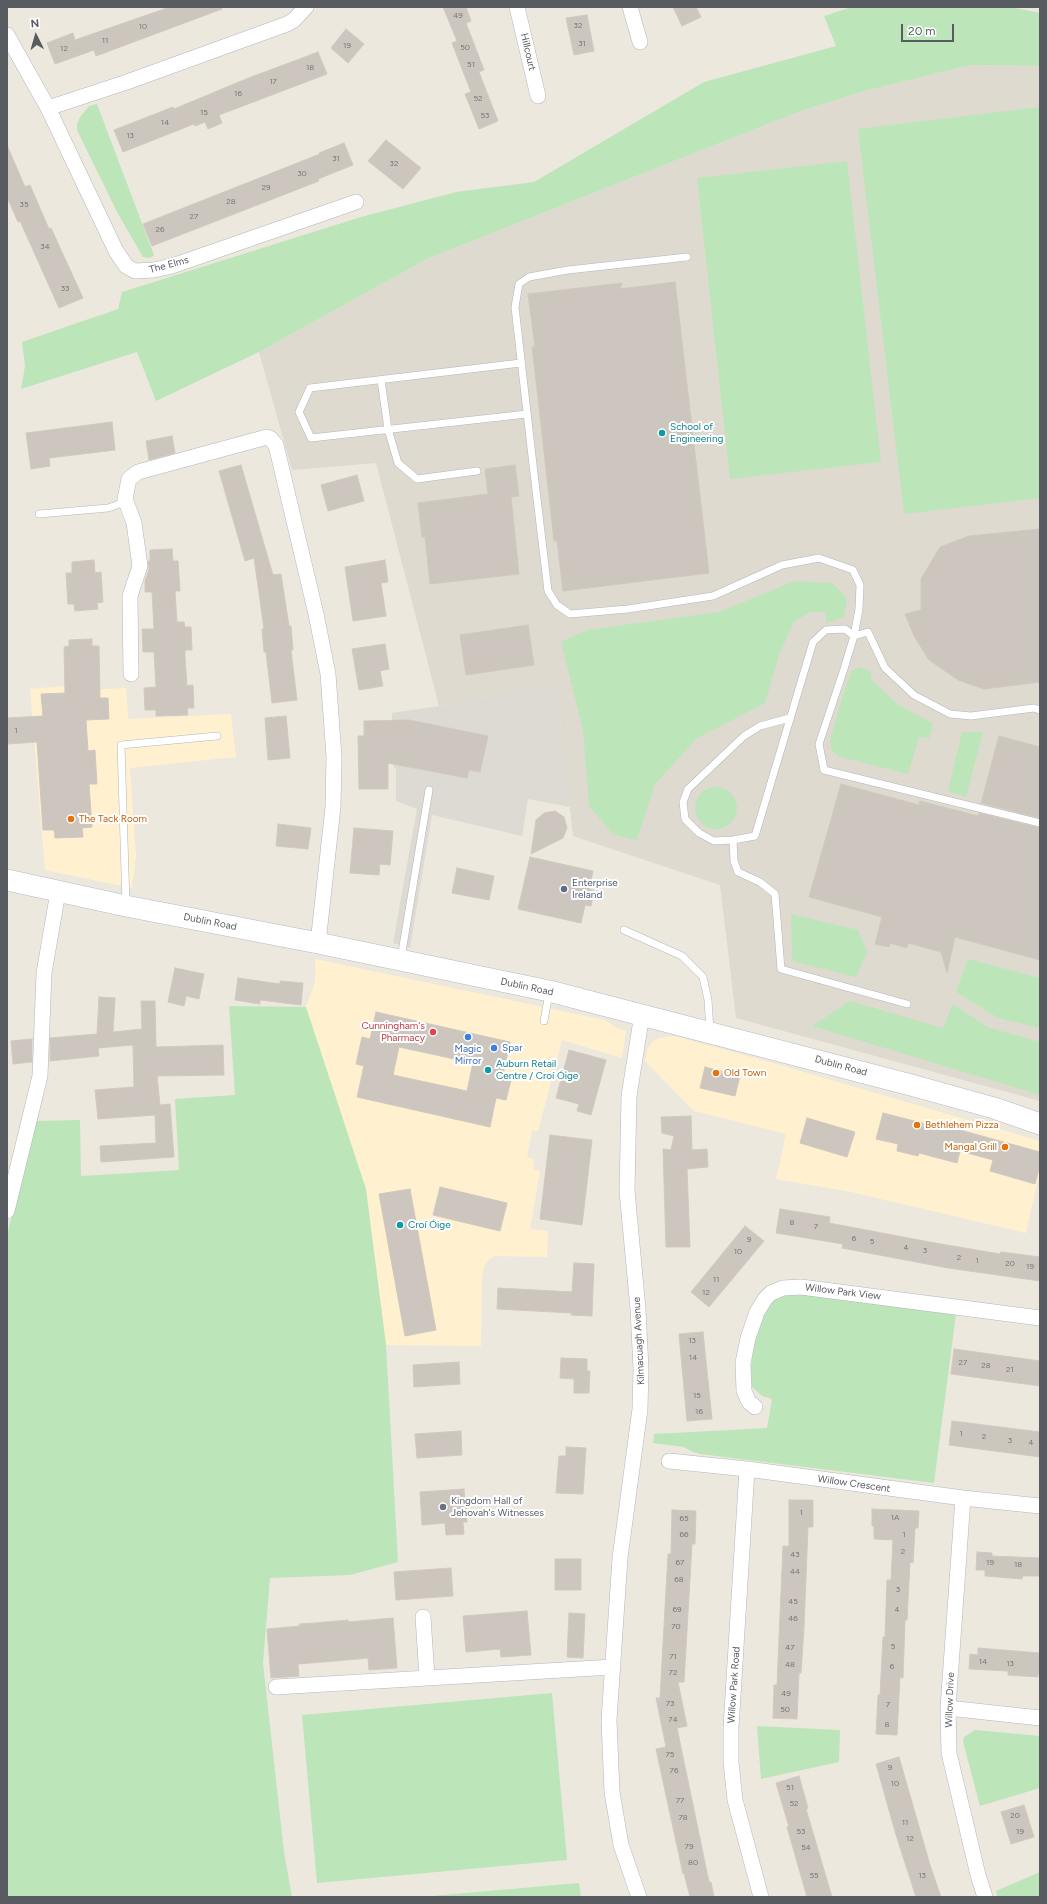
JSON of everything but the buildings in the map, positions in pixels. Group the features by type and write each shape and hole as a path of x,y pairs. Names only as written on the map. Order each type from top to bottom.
{"main road":[{"name":"Dublin Road","path":"7,880 126,906 318,943 549,991 919,1087 994,1108 1040,1124"}],"street":[{"path":"48,108 134,80 287,24 294,20 306,7"},
{"name":"Hillcourt","path":"517,7 538,96"},
{"path":"630,7 640,42"},
{"name":"The Elms","path":"7,35 48,108 119,256 126,266 135,271 154,270 172,266 356,202"},
{"path":"131,674 130,596 140,566 134,523 125,499 129,479 138,472 270,438 276,445 316,614 328,674 334,757 333,807 318,943"},
{"path":"7,1211 40,1076 44,973 58,892"},
{"name":"Kilmacuagh Avenue","path":"639,1897 622,1845 612,1792 609,1720 620,1558 640,1409 641,1369 639,1325 627,1191 629,1096 642,1014"},
{"name":"Willow Park View","path":"755,1408 749,1402 744,1391 743,1363 748,1338 757,1312 765,1299 771,1293 783,1288 801,1287 1040,1318"},
{"name":"Willow Crescent","path":"668,1461 747,1469 963,1498 1040,1506"},
{"name":"Willow Park Road","path":"747,1469 730,1762 735,1800 761,1897"},
{"name":"Willow Drive","path":"963,1498 948,1708 949,1753 978,1875 985,1897"},
{"path":"423,1617 427,1677"},
{"path":"276,1687 613,1667"},
{"path":"948,1708 1040,1718"}],"lane":[{"path":"687,257 568,270 529,276 519,284 515,307 548,591 557,605 570,614 628,609 713,596 782,565 819,558 853,570 860,585 860,609 854,636 819,744 824,770 1040,823"},
{"path":"521,364 310,388 299,412 311,438 527,414"},
{"path":"381,380 388,429 398,463 417,479 477,471"},
{"path":"39,514 108,508 117,505 125,499"},
{"path":"790,718 760,726 744,736 688,789 683,802 685,819 699,833 714,841 755,836 813,642 826,630 845,629 854,636"},
{"path":"854,636 868,632 885,668 914,695 950,714 971,716 1034,708 1040,710"},
{"path":"126,906 126,865 121,745 217,736"},
{"path":"400,960 430,790"},
{"path":"732,840 734,861 738,872 760,882 775,894 781,969 907,1004"},
{"path":"624,930 682,956 703,977 708,1000 710,1032"},
{"path":"544,1021 549,991"}],"shaded area":[{"path":"971,65 1040,66 1040,1101 736,1018 720,885 573,836 556,683 439,706 376,463 292,470 259,352 429,258 801,111 865,91"},
{"path":"556,683 570,807 528,799 522,836 432,815 410,948 393,943 417,809 396,801 396,769 393,766 392,713 439,706"},
{"path":"64,686 66,691 126,688 128,719 231,714 236,757 130,768 136,856 132,888 45,870 30,689"},
{"path":"315,959 605,1020 617,1028 626,1031 622,1058 562,1040 538,1131 532,1131 527,1157 534,1159 533,1170 540,1171 530,1229 548,1231 547,1257 495,1256 488,1260 484,1267 482,1277 481,1346 386,1345 366,1189 306,1007 315,982"},
{"path":"674,1036 773,1063 1040,1141 1040,1170 1026,1233 851,1192 776,1179 786,1134 694,1111 645,1061 647,1050 652,1042 659,1038"}],"green space":[{"path":"852,7 1010,7 1040,13 1040,66 971,65 865,91 801,111 429,258 259,352 156,401 137,352 21,389 25,366 22,342 118,309 122,292 361,217 456,192 534,182 704,82 836,46 824,16"},
{"path":"97,104 154,255 150,258 143,257 117,212 77,130 77,124 80,117 89,106"},
{"path":"1040,107 1040,498 904,514 858,129"},
{"path":"847,161 881,462 730,479 697,178"},
{"path":"794,581 832,583 847,598 844,617 826,624 826,612 810,612 793,623 779,655 765,703 696,739 655,784 637,840 614,835 589,806 583,730 561,642 587,630 719,612"},
{"path":"860,667 872,672 870,678 896,703 933,724 929,739 919,737 908,774 840,757 832,751 830,740 851,671"},
{"path":"962,732 983,732 966,797 948,791"},
{"path":"712,787 720,787 731,793 737,804 737,812 731,823 720,829 712,829 701,823 695,812 695,804 701,793"},
{"path":"791,914 858,930 867,952 856,977 792,961"},
{"path":"968,959 1040,978 1040,1028 998,1018 956,992"},
{"path":"850,1001 943,1028 953,1004 987,1027 1040,1042 1040,1095 812,1026"},
{"path":"229,1006 306,1007 366,1189 386,1345 398,1562 350,1575 270,1578 263,1663 284,1852 292,1897 7,1897 7,1235 36,1121 80,1120 81,1176 179,1170 175,1099 235,1095"},
{"path":"792,1294 810,1294 956,1314 934,1483 700,1454 684,1447 653,1443 654,1434 767,1428 772,1399 762,1396 752,1387 751,1367 753,1349 763,1316 773,1301 782,1296"},
{"path":"552,1693 567,1860 317,1883 302,1715"},
{"path":"757,1726 840,1730 839,1762 761,1779"},
{"path":"975,1730 1040,1736 1040,1788 980,1806 963,1742 964,1737"},
{"path":"1040,1872 1040,1897 997,1897 996,1891"},
{"path":"579,1883 581,1897 420,1897"}],"place":[{"name":"School of Engineering","path":"662,433"},
{"name":"The Tack Room","path":"71,819"},
{"name":"Enterprise Ireland","path":"564,889"},
{"name":"Cunningham's Pharmacy","path":"433,1032"},
{"name":"Magic Mirror","path":"468,1037"},
{"name":"Spar","path":"494,1048"},
{"name":"Auburn Retail Centre / Croí Óige","path":"488,1070"},
{"name":"Old Town","path":"716,1073"},
{"name":"Bethlehem Pizza","path":"917,1125"},
{"name":"Mangal Grill","path":"1005,1147"},
{"name":"Croí Óige","path":"400,1225"},
{"name":"Kingdom Hall of Jehovah's Witnesses","path":"443,1507"}]}
